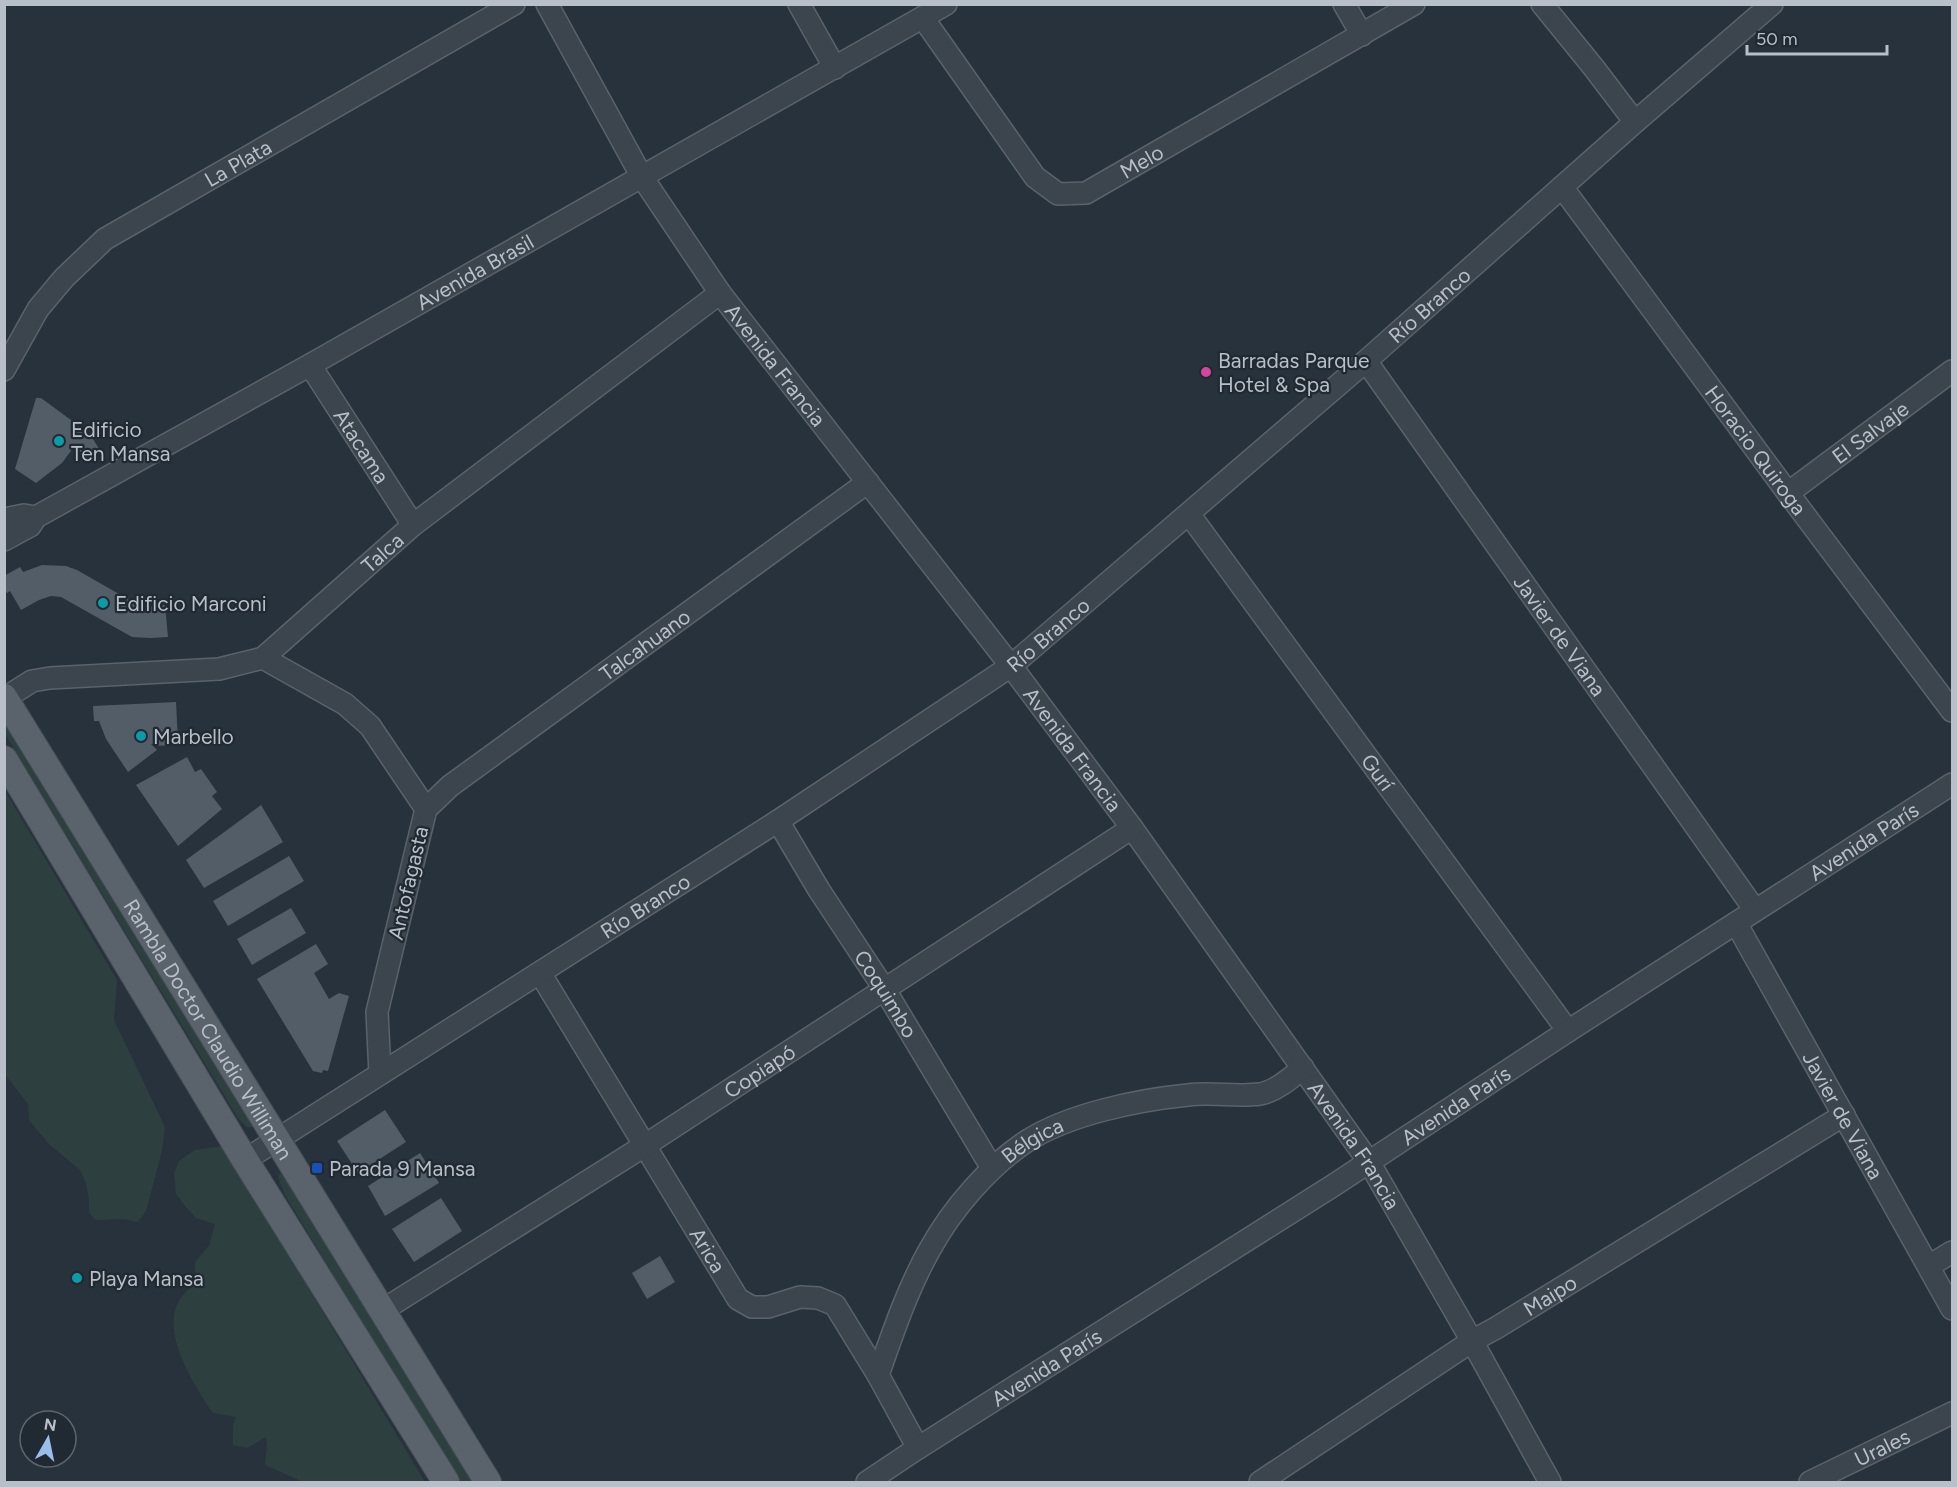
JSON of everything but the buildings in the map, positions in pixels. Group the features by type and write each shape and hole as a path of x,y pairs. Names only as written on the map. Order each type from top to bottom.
{"main road":[{"name":"Rambla Doctor Claudio Williman","path":"5,697 488,1482"},
{"name":"Rambla Doctor Claudio Williman","path":"4,759 245,1160 446,1482"}],"street":[{"name":"La Plata","path":"4,370 38,309 64,278 105,239 514,4"},
{"name":"Avenida Francia","path":"546,4 642,177 720,293 1011,666 1132,828 1369,1162 1550,1482"},
{"path":"799,4 835,68"},
{"name":"Avenida Brasil","path":"4,540 30,526 36,516 310,365 946,4"},
{"path":"1344,4 1362,34"},
{"name":"Melo","path":"922,18 1035,177 1058,194 1086,193 1414,4"},
{"path":"1542,4 1635,122"},
{"name":"Río Branco","path":"245,1160 777,821 1011,666 1366,361 1562,186 1772,4"},
{"name":"Horacio Quiroga","path":"1562,186 1788,493 1953,711"},
{"name":"Talca","path":"5,697 32,681 50,678 219,669 263,658 413,525 720,293"},
{"name":"Javier de Viana","path":"1366,361 1755,910"},
{"name":"Atacama","path":"310,365 413,525"},
{"name":"El Salvaje","path":"1788,493 1953,371"},
{"name":"Talcahuano","path":"426,809 450,786 868,482"},
{"name":"Gurí","path":"1189,514 1568,1030"},
{"path":"4,519 24,515 36,516"},
{"name":"Antofagasta","path":"263,658 345,704 370,726 426,809 377,1012 380,1074"},
{"name":"Avenida París","path":"867,1482 1369,1162 1755,910 1943,801 1953,784"},
{"name":"Coquimbo","path":"777,821 885,990 992,1168"},
{"name":"Copiapó","path":"383,1310 644,1146 1132,828"},
{"name":"Javier de Viana","path":"1736,923 1953,1309"},
{"name":"Arica","path":"540,973 738,1299 752,1307 768,1307 800,1297 818,1298 835,1305 878,1375 918,1448"},
{"name":"Bélgica","path":"878,1375 904,1304 930,1248 960,1206 992,1168 1028,1141 1068,1121 1134,1103 1189,1095 1262,1094 1285,1083 1303,1068"},
{"name":"Maipo","path":"1260,1482 1472,1341 1844,1115"},
{"path":"1929,1266 1953,1252"},
{"name":"Urales","path":"1810,1482 1953,1413"}],"shaded area":[{"path":"5,706 255,1124 253,1127 247,1127 238,1118 5,734"},
{"path":"5,791 117,980 114,1020 165,1127 162,1151 146,1211 138,1222 124,1219 95,1220 89,1212 86,1183 80,1170 49,1144 29,1120 28,1104 5,1074"},
{"path":"223,1146 425,1482 303,1482 265,1465 266,1437 247,1448 233,1445 233,1425 236,1417 213,1413 197,1389 177,1343 174,1314 181,1298 195,1283 195,1262 209,1246 215,1224 196,1218 186,1207 176,1194 174,1173 179,1161 195,1150"},
{"path":"284,1173 475,1482 459,1482 285,1195 278,1177 279,1174"}],"place":[{"name":"Barradas Parque Hotel & Spa","path":"1206,372"},
{"name":"Edificio Ten Mansa","path":"59,441"},
{"name":"Edificio Marconi","path":"103,603"},
{"name":"Marbello","path":"141,736"},
{"name":"Parada 9 Mansa","path":"317,1168"},
{"name":"Playa Mansa","path":"77,1278"}]}
